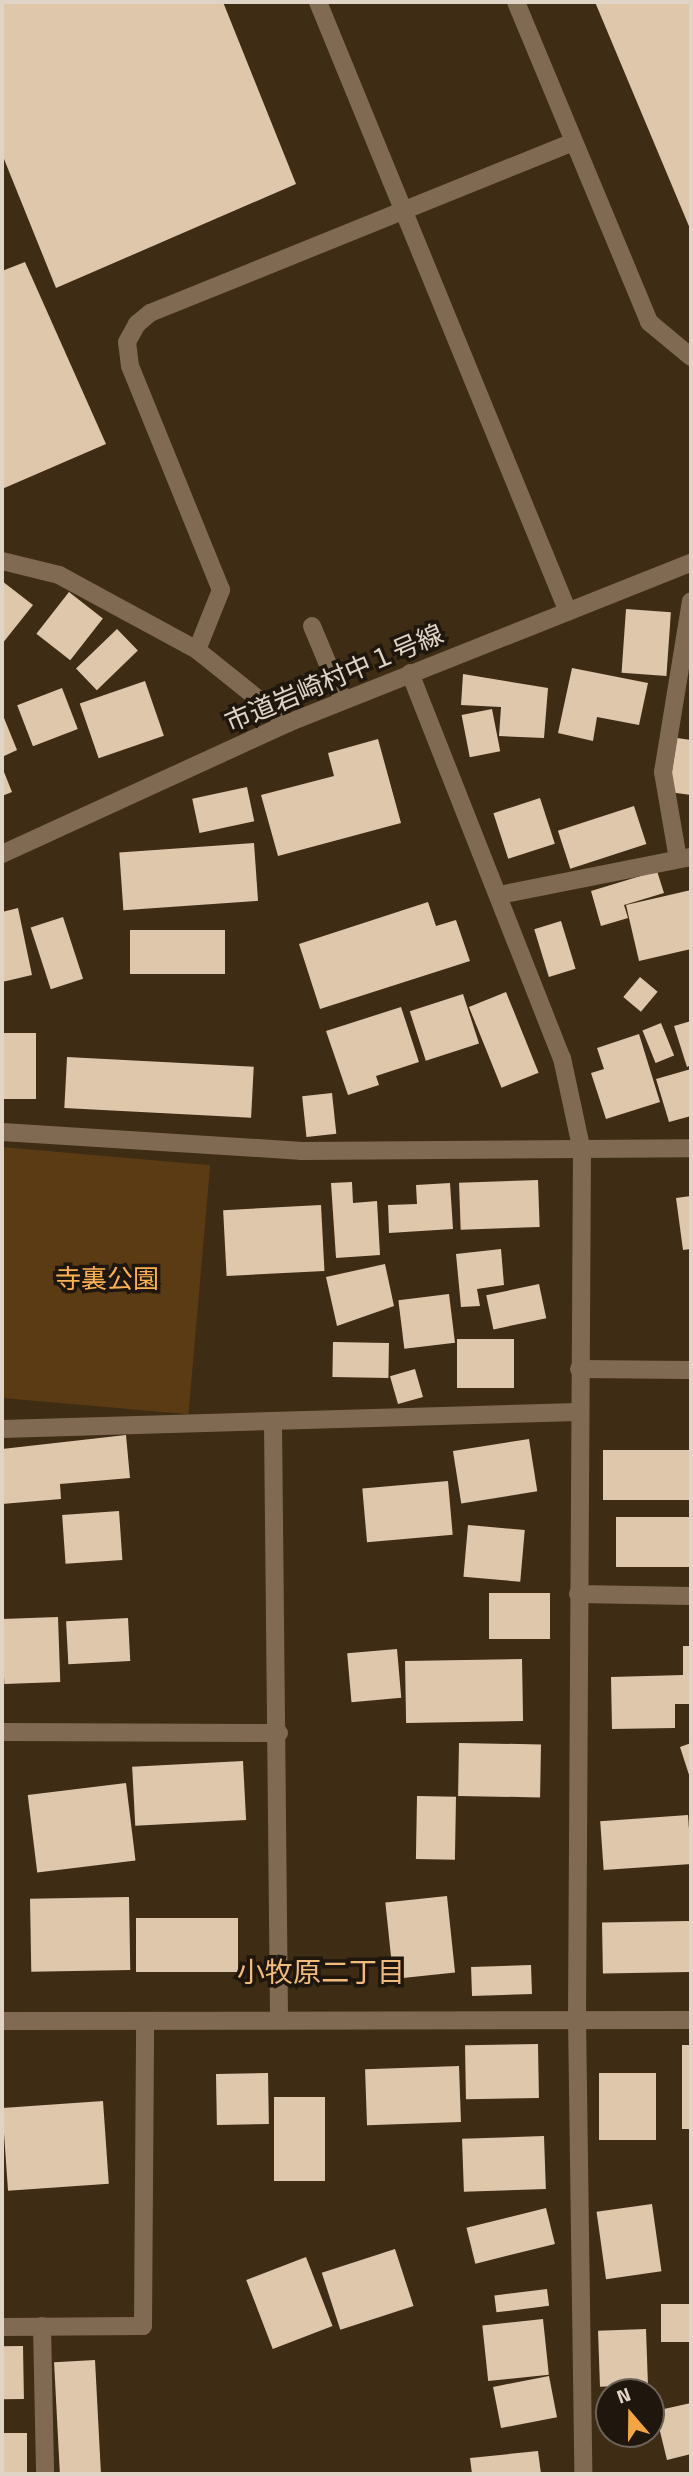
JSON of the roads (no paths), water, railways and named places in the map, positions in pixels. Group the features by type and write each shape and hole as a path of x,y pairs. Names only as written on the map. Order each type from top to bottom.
{"street":[{"path":"318,2 568,612"},
{"path":"516,2 649,323 691,357"},
{"path":"197,650 221,590 130,366 127,342 150,313 574,142"},
{"path":"2,561 59,575 197,650 288,723"},
{"name":"市道岩崎村中１号線","path":"2,854 342,700 691,563"},
{"path":"499,895 685,858 663,772 691,601"},
{"path":"312,626 342,700"},
{"path":"410,673 562,1058 582,1151 577,1412 577,2017 583,2474"},
{"path":"2,1132 302,1151 582,1151 691,1147"},
{"path":"579,1369 691,1370"},
{"path":"2,1429 577,1412"},
{"path":"274,1423 279,1733 279,2017"},
{"path":"578,1594 691,1595"},
{"path":"2,1732 279,1733"},
{"path":"2,2021 145,2022 279,2017 577,2017 691,2020"},
{"path":"2,2327 143,2326 145,2022"},
{"path":"43,2326 45,2474"}],"district":[{"name":"小牧原二丁目","path":"321,1972"}],"park label":[{"name":"寺裏公園","path":"107,1279"}]}
